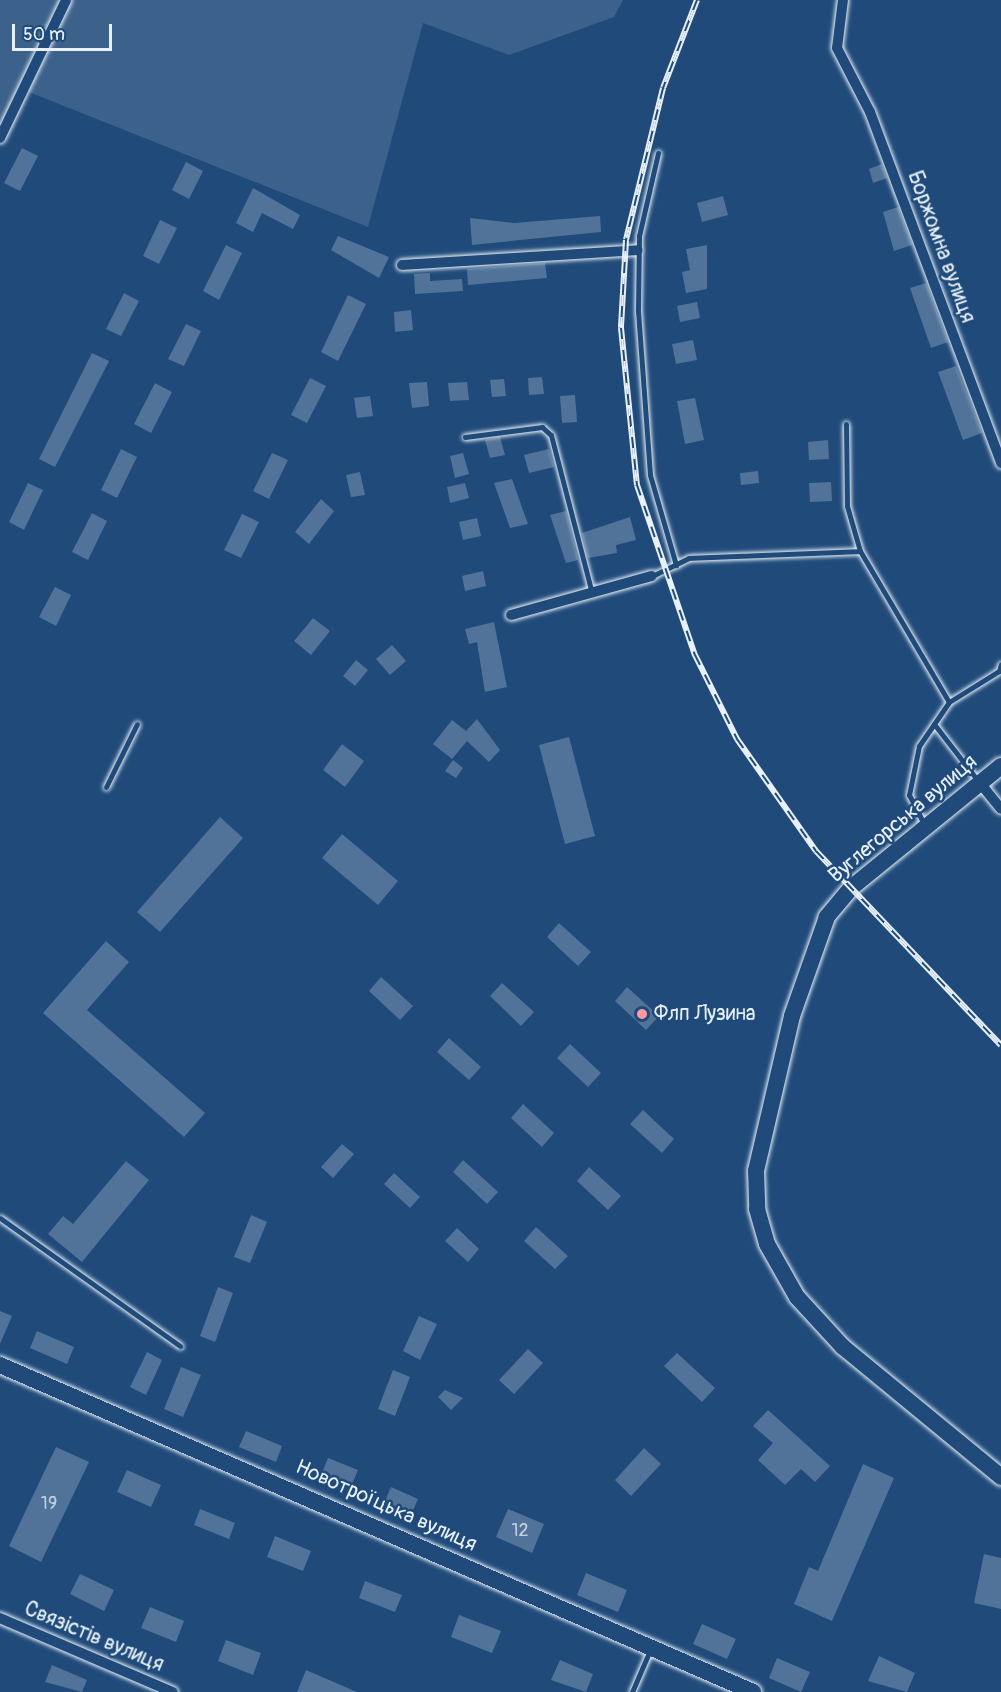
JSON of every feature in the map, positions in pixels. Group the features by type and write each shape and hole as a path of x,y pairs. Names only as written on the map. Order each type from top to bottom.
{"main road":[{"name":"Вуглегорська вулиця","path":"1001,766 851,888 827,917 813,947 756,1171 757,1209 766,1244 797,1297 843,1347 1001,1477"},
{"name":"Новотроїцька вулиця","path":"0,1365 753,1692"}],"street":[{"path":"0,138 66,0"},
{"name":"Боржомна вулиця","path":"843,0 837,48 870,112 1001,463"},
{"path":"402,265 639,250"},
{"path":"511,615 652,576"},
{"path":"980,783 1001,809"},
{"name":"Связістів вулиця","path":"0,1618 173,1692"}],"lane":[{"path":"658,153 639,250 650,475 676,565"},
{"path":"846,424 847,506 860,551 949,702"},
{"path":"465,437 542,427 551,435 592,593"},
{"path":"652,576 689,558 860,551"},
{"path":"926,827 909,795 919,746 949,702 999,671 1001,664"},
{"path":"106,787 137,724"},
{"path":"934,724 980,783"},
{"path":"0,1218 180,1347"},
{"path":"632,1692 650,1649"}],"shaded area":[{"path":"0,0 623,0 614,17 509,55 423,23 368,227 24,90 0,126"}],"building":[{"path":"22,148 38,156 20,191 4,183"},
{"path":"186,162 203,171 189,199 172,190"},
{"path":"882,164 887,178 873,183 869,169"},
{"path":"253,188 300,215 293,229 262,213 253,232 236,223"},
{"path":"723,196 728,215 702,222 697,203"},
{"path":"898,207 912,245 894,251 883,212"},
{"path":"600,216 601,232 472,245 470,218 514,223"},
{"path":"160,220 177,228 159,264 143,256"},
{"path":"338,236 389,257 379,278 331,250"},
{"path":"226,245 242,253 219,300 203,291"},
{"path":"707,245 707,289 686,293 682,272 690,270 686,249"},
{"path":"545,263 547,278 468,285 467,269"},
{"path":"430,273 430,281 462,279 463,291 415,294 414,274"},
{"path":"926,283 948,342 931,348 910,288"},
{"path":"124,293 139,301 121,336 106,329"},
{"path":"348,295 366,304 338,361 321,352"},
{"path":"697,302 700,318 680,322 677,306"},
{"path":"411,310 413,330 395,332 394,312"},
{"path":"186,324 201,331 184,366 168,359"},
{"path":"693,340 697,360 676,364 672,344"},
{"path":"92,353 109,361 55,467 39,459"},
{"path":"956,366 982,433 963,440 938,372"},
{"path":"542,377 544,394 529,395 528,378"},
{"path":"310,378 326,386 307,423 291,415"},
{"path":"504,379 506,396 492,397 490,380"},
{"path":"427,382 429,406 412,408 409,383"},
{"path":"467,382 469,400 450,401 448,383"},
{"path":"155,383 172,392 151,433 134,424"},
{"path":"575,395 577,422 562,423 560,396"},
{"path":"370,396 373,416 357,418 354,398"},
{"path":"695,398 704,440 685,444 677,401"},
{"path":"500,437 505,455 490,458 485,440"},
{"path":"828,440 829,459 809,460 808,442"},
{"path":"121,449 137,457 117,498 101,490"},
{"path":"549,449 554,467 529,473 524,455"},
{"path":"272,453 288,460 269,499 253,491"},
{"path":"463,453 469,474 455,478 450,456"},
{"path":"758,471 759,483 741,485 740,473"},
{"path":"360,472 365,495 351,497 346,475"},
{"path":"512,479 528,524 510,528 494,483"},
{"path":"831,482 832,501 810,502 809,483"},
{"path":"28,483 43,490 24,530 9,522"},
{"path":"465,483 469,498 450,503 447,487"},
{"path":"321,499 334,511 309,544 295,532"},
{"path":"566,511 578,560 566,563 550,515"},
{"path":"92,513 107,521 88,560 72,552"},
{"path":"242,514 259,522 241,558 224,550"},
{"path":"630,517 636,540 616,545 617,553 588,558 582,533"},
{"path":"477,518 481,536 463,540 459,522"},
{"path":"483,571 486,586 465,591 462,576"},
{"path":"55,587 71,595 56,626 39,617"},
{"path":"313,618 330,631 311,655 294,641"},
{"path":"494,622 507,687 485,692 477,642 469,644 465,629"},
{"path":"392,645 406,661 390,675 376,659"},
{"path":"356,660 368,670 355,686 343,676"},
{"path":"477,719 500,750 489,762 467,741 452,759 433,744 452,720 466,731"},
{"path":"569,737 595,836 565,844 539,745"},
{"path":"342,744 364,761 345,787 323,770"},
{"path":"453,760 463,768 456,778 445,771"},
{"path":"220,817 243,838 160,932 137,912"},
{"path":"342,834 398,881 378,905 322,858"},
{"path":"559,923 591,952 578,966 547,937"},
{"path":"106,941 129,962 87,1010 205,1113 184,1137 43,1013"},
{"path":"381,977 413,1006 400,1020 369,991"},
{"path":"502,983 534,1012 521,1026 490,996"},
{"path":"627,987 659,1016 646,1030 615,1001"},
{"path":"449,1038 481,1067 469,1080 437,1052"},
{"path":"570,1044 601,1073 588,1087 557,1058"},
{"path":"523,1104 554,1133 542,1147 511,1118"},
{"path":"643,1110 674,1139 662,1153 630,1124"},
{"path":"342,1144 354,1154 333,1178 321,1167"},
{"path":"463,1160 498,1192 487,1204 453,1172"},
{"path":"126,1161 149,1180 82,1262 48,1234 63,1216 73,1224"},
{"path":"589,1167 621,1196 608,1210 577,1181"},
{"path":"394,1173 420,1197 410,1208 384,1184"},
{"path":"251,1215 267,1222 250,1263 234,1257"},
{"path":"536,1227 568,1256 555,1269 524,1241"},
{"path":"457,1228 479,1249 468,1262 445,1241"},
{"path":"218,1287 233,1293 215,1342 200,1336"},
{"path":"0,1311 12,1316 0,1344"},
{"path":"419,1316 437,1324 420,1360 403,1351"},
{"path":"37,1331 74,1347 67,1364 30,1348"},
{"path":"528,1349 543,1363 514,1394 499,1380"},
{"path":"147,1352 162,1360 146,1395 130,1387"},
{"path":"677,1353 715,1388 702,1402 664,1366"},
{"path":"181,1367 201,1375 183,1417 164,1409"},
{"path":"393,1370 410,1377 395,1416 378,1409"},
{"path":"445,1390 463,1398 451,1410 438,1397"},
{"path":"768,1410 830,1466 815,1482 801,1469 785,1485 758,1460 773,1443 753,1426"},
{"path":"246,1431 282,1446 276,1462 239,1447"},
{"path":"56,1447 89,1462 41,1562 9,1546"},
{"path":"644,1448 661,1464 631,1496 615,1480"},
{"path":"328,1458 358,1470 350,1489 320,1477"},
{"path":"863,1464 894,1478 832,1621 794,1604 809,1567 818,1571"},
{"path":"127,1470 161,1485 151,1507 117,1492"},
{"path":"391,1487 418,1499 411,1515 384,1503"},
{"path":"200,1509 235,1523 229,1539 194,1525"},
{"path":"508,1509 544,1524 532,1553 496,1537"},
{"path":"275,1536 311,1551 303,1571 267,1557"},
{"path":"984,1554 1001,1558 1001,1609 974,1603"},
{"path":"586,1573 627,1590 618,1612 577,1595"},
{"path":"80,1574 114,1590 104,1611 70,1594"},
{"path":"365,1581 402,1595 395,1612 359,1598"},
{"path":"150,1607 184,1621 176,1642 141,1628"},
{"path":"459,1615 501,1631 492,1653 451,1637"},
{"path":"702,1624 736,1639 727,1659 693,1644"},
{"path":"226,1640 261,1653 253,1675 218,1661"},
{"path":"879,1656 915,1673 907,1692 868,1681"},
{"path":"777,1658 810,1672 801,1692 769,1678"},
{"path":"560,1660 593,1674 586,1692 551,1680"},
{"path":"52,1665 87,1680 82,1692 45,1682"},
{"path":"306,1670 357,1692 297,1692"}],"railway":[{"path":"697,0 663,88 626,240 621,328 637,485 695,655 737,739 816,851 1001,1045"}],"place":[{"name":"Флп Лузина","path":"642,1014"}]}
